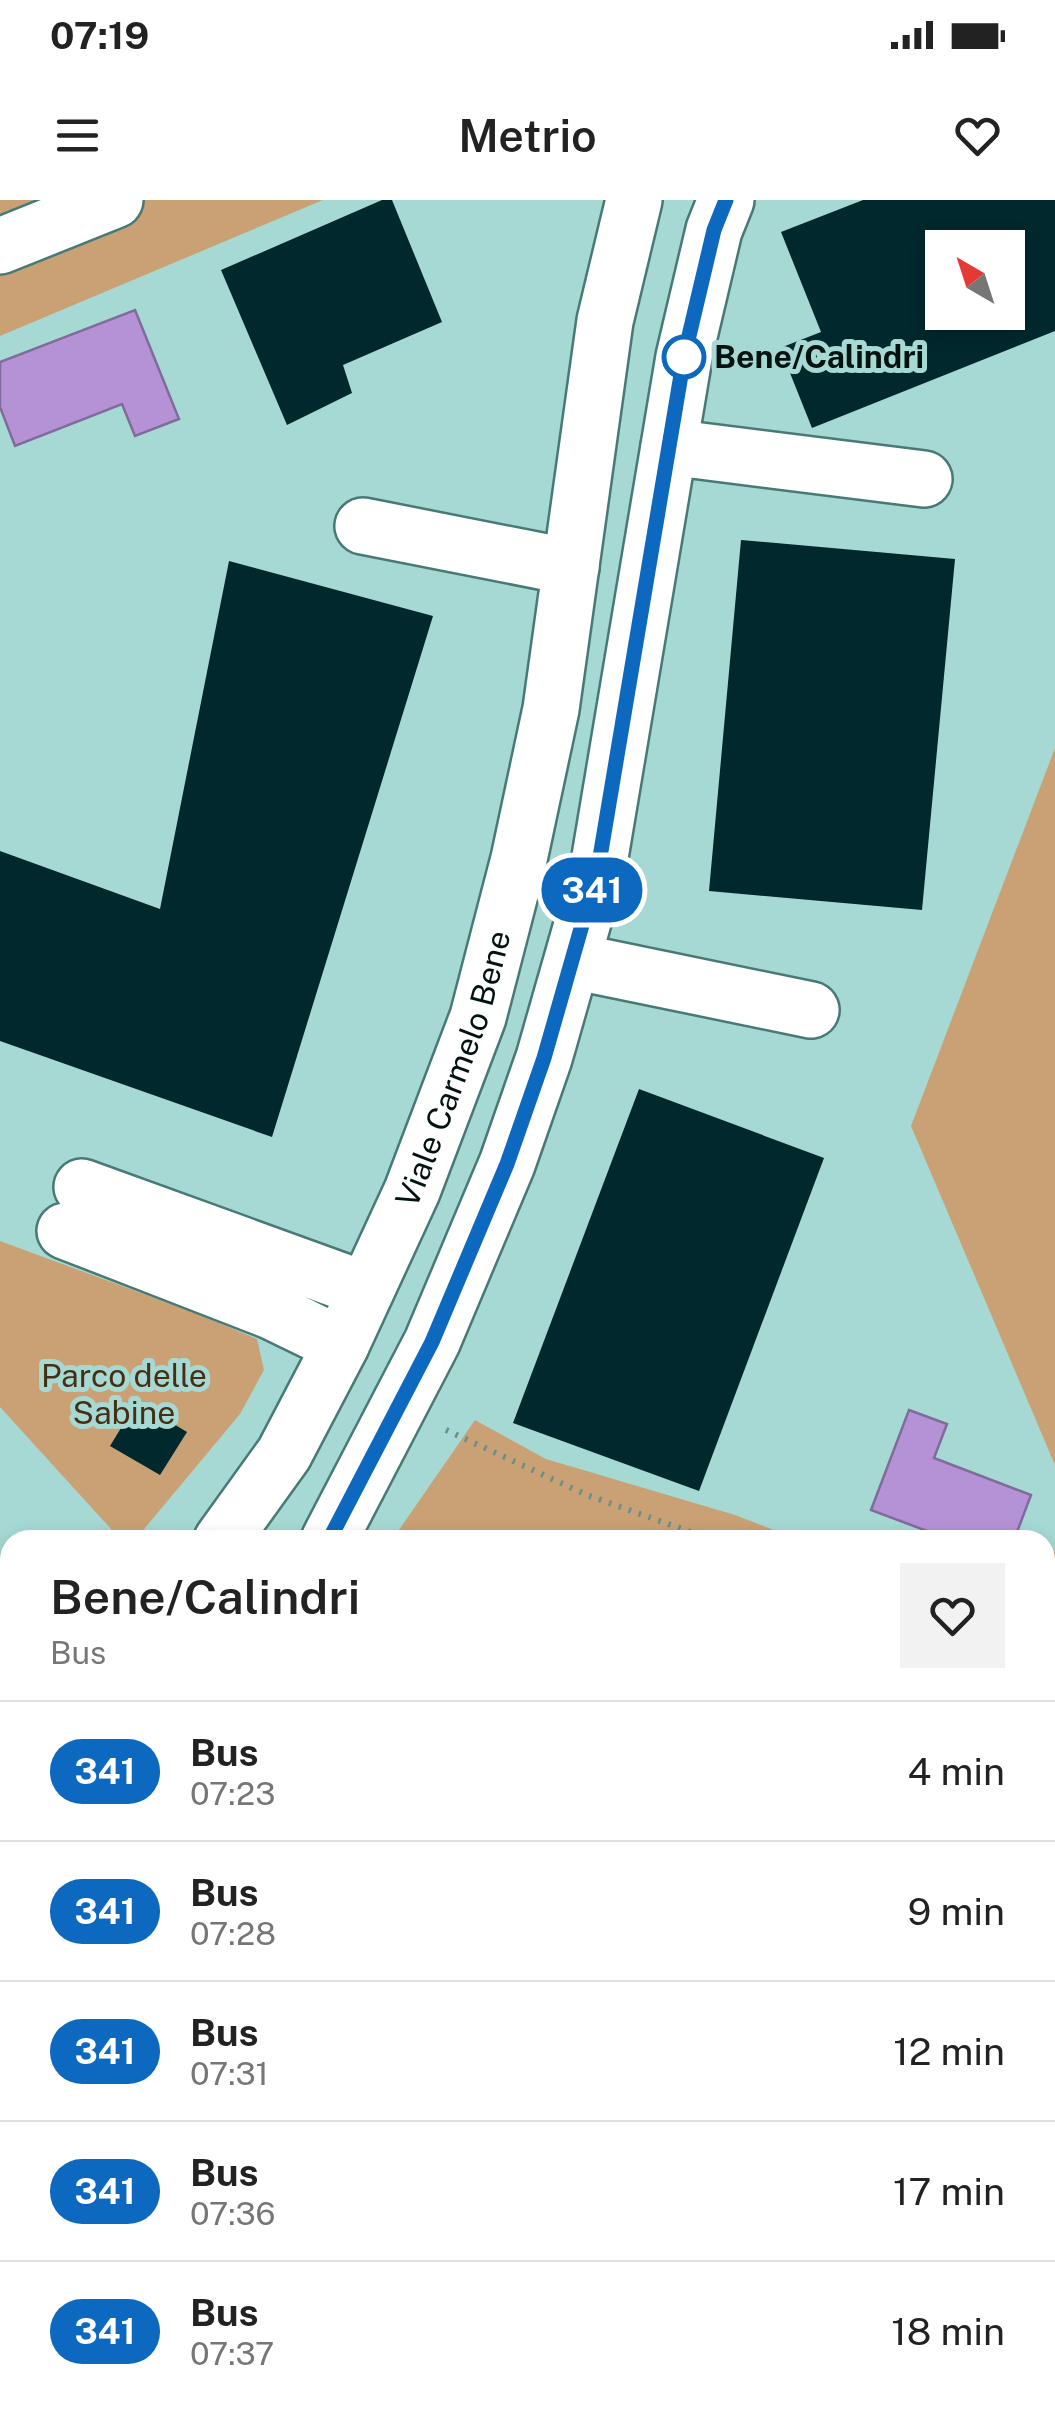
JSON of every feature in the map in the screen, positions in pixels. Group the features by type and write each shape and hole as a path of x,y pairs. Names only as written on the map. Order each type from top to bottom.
{"street":[{"path":"0,246 114,200"},
{"name":"Viale Carmelo Bene","path":"229,1530 284,1454 340,1345 412,1192 478,1016 519,859 550,709 605,321 634,200"},
{"path":"334,1530 432,1342 507,1164 573,961 598,869 694,308 726,200"},
{"path":"669,447 924,478"},
{"path":"362,526 570,567"},
{"path":"573,961 810,1010"},
{"path":"340,1345 74,1209 366,1290"}],"path":[{"path":"400,1408 587,1494 686,1530"}],"green space":[{"path":"0,200 323,200 0,336"},
{"path":"1055,748 1055,1465 911,1126"},
{"name":"Parco delle Sabine","path":"0,1241 257,1339 264,1370 240,1414 143,1530 112,1530 0,1407"},
{"path":"475,1420 546,1459 774,1530 399,1530"}],"shaded area":[{"path":"135,310 179,419 135,436 122,404 15,446 0,407 0,362"},
{"path":"909,1410 947,1424 934,1458 1031,1495 1018,1530 924,1530 871,1510"}],"building":[{"path":"382,200 392,200 442,322 343,365 352,393 287,425 221,270"},
{"path":"863,200 1055,200 1055,331 812,428 780,348 821,332 781,232"},
{"path":"741,540 955,559 922,910 709,891"},
{"path":"229,561 433,616 272,1137 0,1041 0,851 160,909"},
{"path":"639,1089 824,1158 699,1491 513,1423"},
{"path":"137,1402 187,1432 160,1475 110,1446"}],"bus line":[{"name":"341","path":"335,1530 432,1342 507,1164 573,961 598,869 684,357 714,230 726,200"}],"place":[{"name":"Bene/Calindri","path":"684,357"}]}
